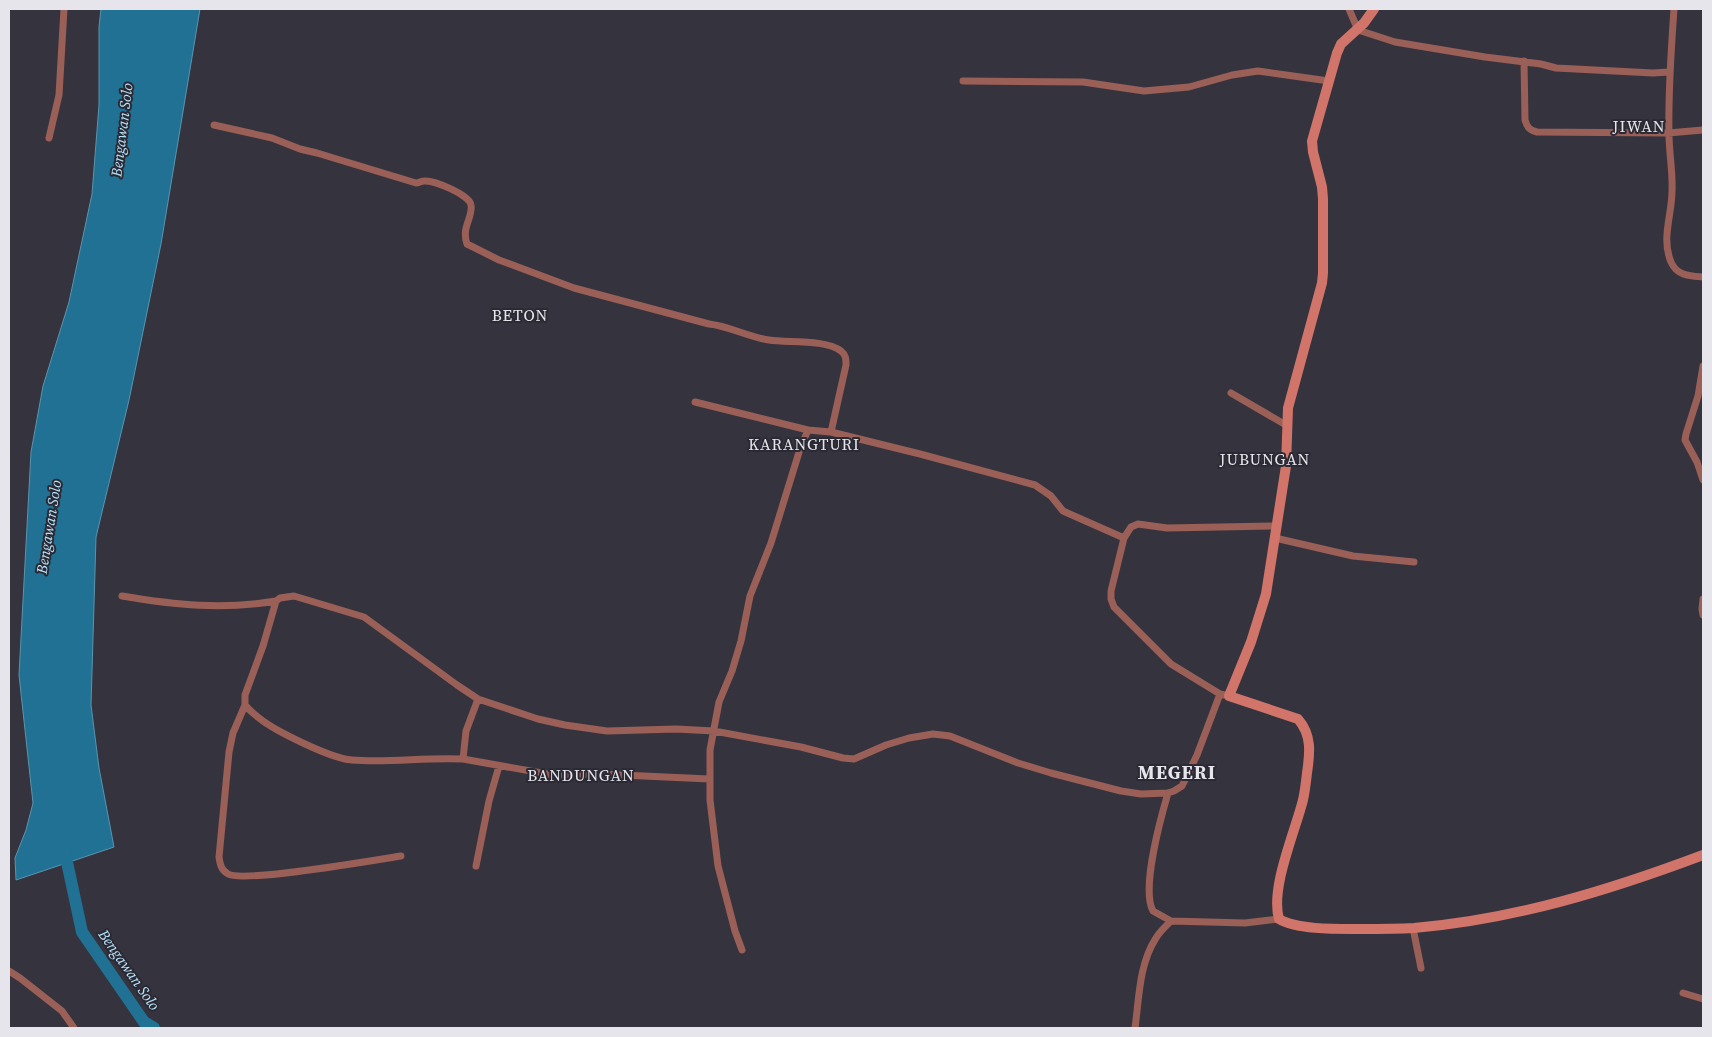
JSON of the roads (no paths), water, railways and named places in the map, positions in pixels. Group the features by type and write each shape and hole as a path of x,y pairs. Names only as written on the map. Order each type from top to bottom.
{"street":[{"path":"49,138 59,95 64,9"},
{"path":"1349,9 1358,30 1379,38 1414,45 1556,68 1653,73 1669,72"},
{"path":"122,596 203,606 238,606 276,601 280,598 294,596 364,618 478,699 538,719 565,725 600,730 676,729 714,731 801,746 843,758 854,759 886,745 909,738 933,734 950,736 1018,763 1121,791 1140,794 1174,791 1182,786 1251,642 1266,594 1286,466 1288,408 1323,273 1323,193 1312,141 1337,53 1342,44 1358,30 1374,9"},
{"path":"1674,9 1669,72 1668,133 1672,178 1672,202 1667,229 1669,253 1676,270 1684,275 1703,277"},
{"path":"1524,62 1525,120 1527,128 1530,130 1537,132 1668,133 1703,130"},
{"path":"963,81 1083,82 1144,91 1189,87 1232,75 1258,71 1329,81"},
{"path":"214,125 272,138 300,150 317,153 415,183 426,181 452,190 468,199 471,203 472,208 465,231 467,244 499,260 546,278 574,288 709,324 719,325 768,340 808,342 841,351 846,357 846,365 834,411 831,432"},
{"path":"1703,366 1698,396 1685,440 1697,462 1703,480"},
{"path":"1231,393 1286,426"},
{"path":"695,402 808,430 831,432 1035,484 1051,496 1063,511 1124,538"},
{"path":"742,950 735,931 718,866 710,800 710,750 719,702 732,671 741,641 750,596 771,543 808,430"},
{"path":"1276,526 1167,528 1138,524 1130,526 1124,538 1111,591 1111,599 1114,607 1171,664 1225,695 1298,719 1305,726 1310,754 1303,799 1277,898 1279,919"},
{"path":"1275,538 1353,556 1414,562"},
{"path":"1703,599 1703,615"},
{"path":"276,601 263,646 245,695 245,705 233,733 228,752 219,857 224,871 239,877 297,872 401,856"},
{"path":"463,759 466,731 478,699"},
{"path":"245,705 260,719 288,735 339,758 376,760 463,759 553,775 600,774 709,779"},
{"path":"476,866 489,802 499,766"},
{"path":"1168,793 1156,839 1149,892 1153,911 1171,921 1245,923 1279,919 1292,924 1335,929 1413,928 1476,920 1534,909 1619,885 1703,855"},
{"path":"1135,1028 1143,971 1147,958 1156,937 1171,921"},
{"path":"1413,928 1421,968"},
{"path":"9,971 62,1012 74,1028"},
{"path":"1683,993 1703,999"}],"water":[{"path":"101,9 200,9 161,244 129,400 96,537 91,705 99,768 114,847 16,880 15,858 26,830 33,803 19,675 31,452 43,386 69,302 92,194 99,105 99,27"}],"waterway":[{"name":"Bengawan Solo","path":"64,848 82,932 144,1022 154,1028"}],"district":[{"name":"JIWAN","path":"1639,126"},
{"name":"BETON","path":"520,315"},
{"name":"KARANGTURI","path":"804,444"},
{"name":"JUBUNGAN","path":"1265,459"},
{"name":"MEGERI","path":"1177,772"},
{"name":"BANDUNGAN","path":"581,775"}]}
